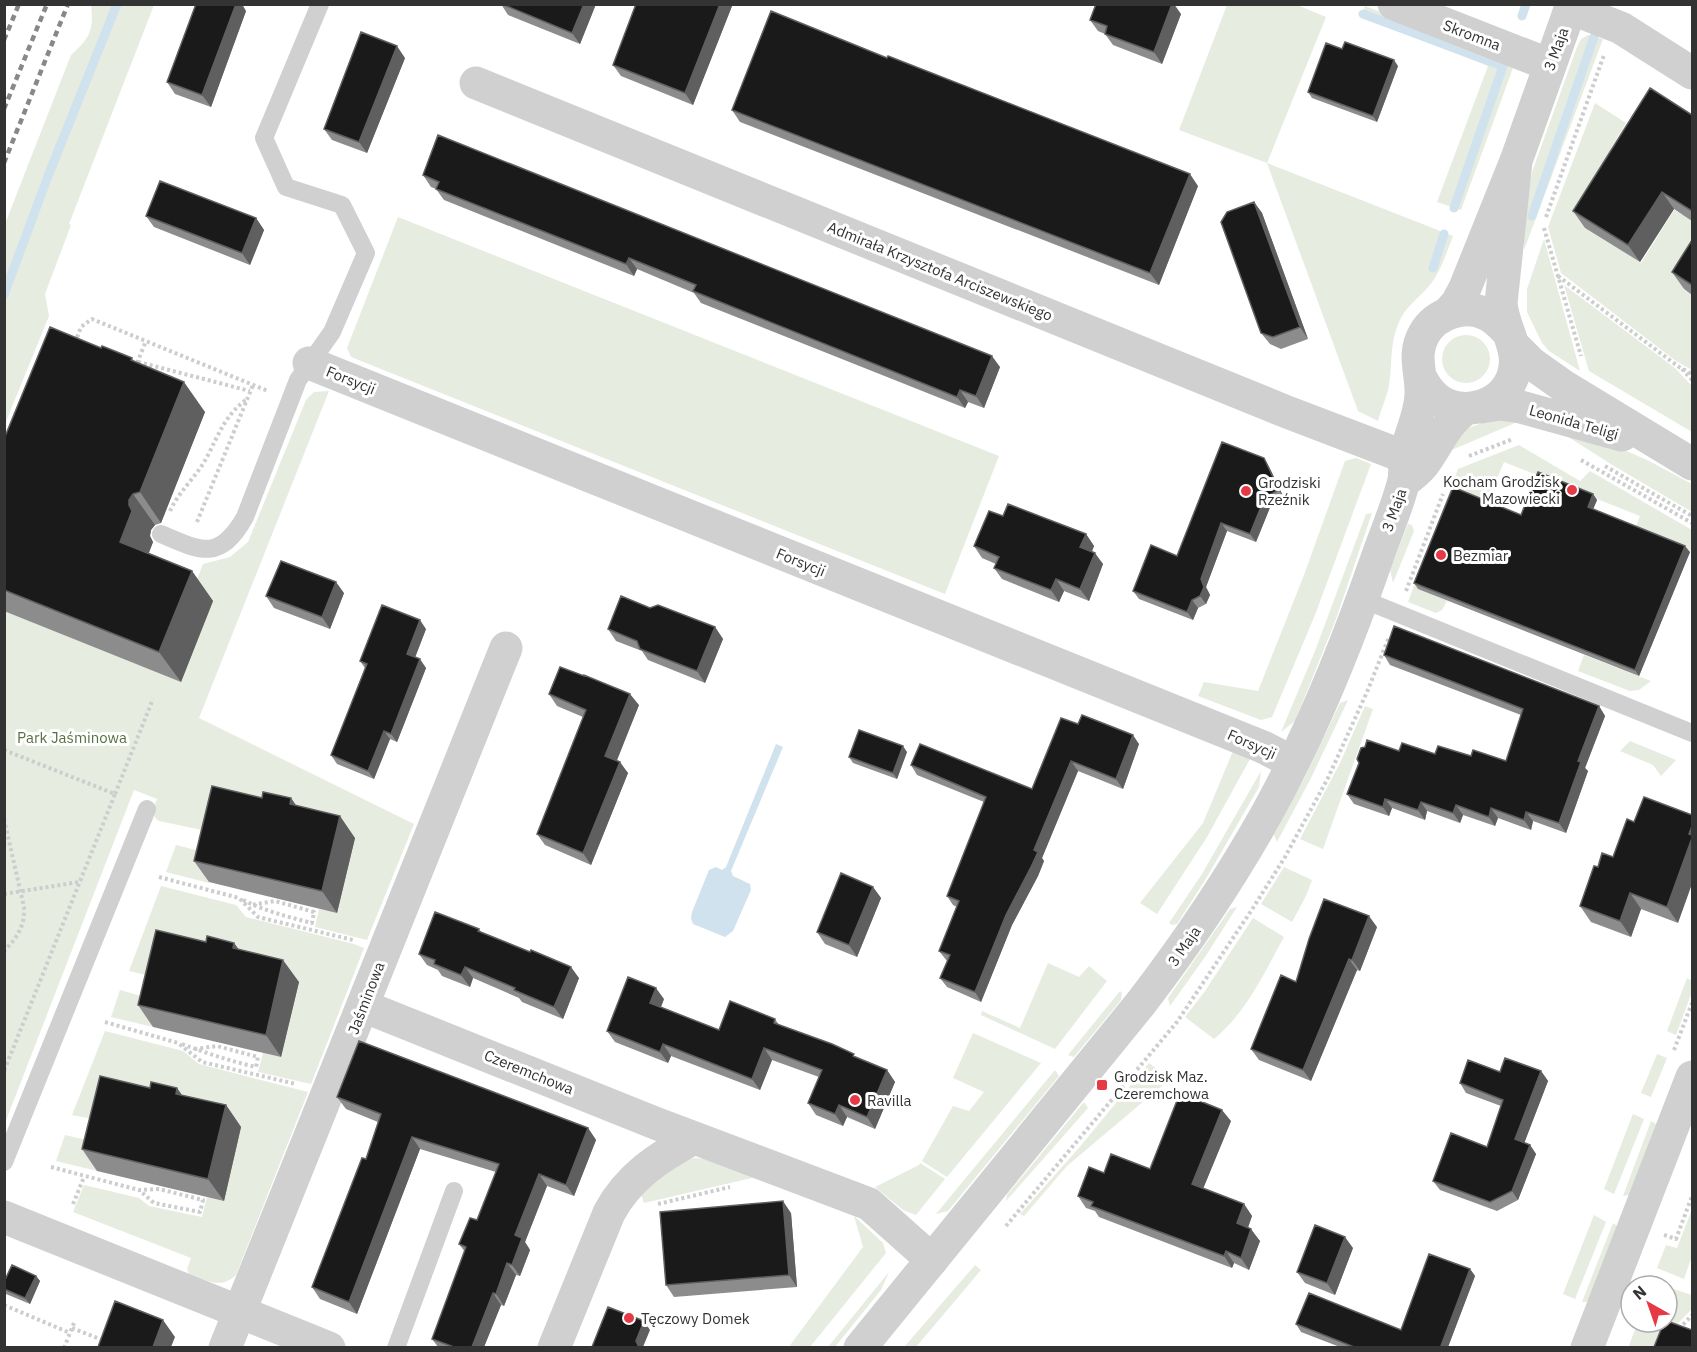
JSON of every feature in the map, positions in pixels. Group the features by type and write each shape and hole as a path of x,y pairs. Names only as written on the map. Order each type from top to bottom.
{"street":[{"name":"Skromna","path":"1394,4 1550,65"},
{"name":"3 Maja","path":"860,1347 1141,1004 1184,947 1267,814 1330,682 1362,599 1405,470 1421,394 1417,361 1419,346 1425,332 1435,321 1448,314 1465,288 1516,161 1571,6"},
{"path":"1571,6 1615,26 1692,73"},
{"name":"Admirała Krzysztofa Arciszewskiego","path":"476,83 1287,412 1405,470"},
{"name":"3 Maja","path":"1405,470 1423,465 1457,415 1495,400 1506,389 1513,376 1516,361 1503,318 1502,303 1516,161"},
{"path":"1448,314 1461,310 1474,310 1487,314 1511,339"},
{"name":"Leonida Teligi","path":"1511,339 1531,363 1562,385 1679,456"},
{"name":"Forsycji","path":"309,363 1263,747 1292,762"},
{"path":"1420,376 1427,389 1438,400 1451,407 1474,408"},
{"name":"Leonida Teligi","path":"1474,408 1498,404 1516,406 1679,456"},
{"name":"Jaśminowa","path":"225,1347 506,648"},
{"name":"Czeremchowa","path":"363,1006 694,1138 869,1204 932,1260"},
{"path":"1587,1347 1692,1077"},
{"path":"554,1347 609,1213 623,1191 646,1167 694,1138"},
{"path":"4,1217 329,1347"}],"lane":[{"path":"162,534 194,548 205,549 228,541 245,517 298,380 332,332 366,253 342,205 286,187 264,138 320,4"},
{"path":"1362,599 1692,733"},
{"path":"4,1162 147,809"},
{"path":"396,1347 454,1191"}],"path":[{"path":"1539,234 1615,26"},
{"path":"1543,224 1582,360"},
{"path":"1558,276 1679,367 1692,380"},
{"path":"71,352 81,327 92,319 290,400"},
{"path":"146,341 137,364 250,391"},
{"path":"1679,367 1692,374"},
{"path":"194,528 253,385"},
{"path":"167,516 207,457 213,442 235,408 247,399"},
{"path":"1461,459 1522,436"},
{"path":"1581,460 1692,523"},
{"path":"1603,465 1692,516"},
{"path":"1403,598 1443,493"},
{"path":"4,1071 153,699"},
{"path":"4,750 115,794"},
{"path":"4,819 25,920 19,933 4,951"},
{"path":"159,878 240,898 252,905 265,911 312,923 314,912 275,901 252,905"},
{"path":"4,894 79,882"},
{"path":"240,898 258,916 356,940"},
{"path":"105,1022 214,1056 256,1067 258,1057 217,1046 195,1049"},
{"path":"178,1043 202,1062 300,1085"},
{"path":"51,1167 139,1190 159,1189 203,1200 200,1212 154,1203 139,1190"},
{"path":"74,1204 84,1176"},
{"path":"623,1191 635,1209 734,1186"},
{"path":"1660,1245 1664,1235 1676,1239 1692,1196"},
{"path":"4,1305 70,1333"},
{"path":"1679,1329 1692,1315"},
{"path":"64,1347 73,1326 105,1341"}],"green space":[{"path":"91,5 154,5 69,224 71,225 45,294 49,316 5,424 5,224 71,55 83,44 89,33 92,21"},
{"path":"1227,5 1297,5 1326,17 1267,163 1179,130"},
{"path":"1365,6 1509,62 1513,68 1461,210 1437,202 1488,66 1361,17"},
{"path":"1588,35 1603,39 1524,250 1524,218 1532,172 1577,47 1581,39"},
{"path":"1595,103 1626,123 1611,148 1627,159 1585,228 1641,263 1674,210 1683,215 1692,200 1692,274 1683,289 1692,295 1692,370 1676,361 1561,273 1548,227"},
{"path":"1267,163 1453,236 1437,275 1408,307 1399,322 1392,346 1388,390 1378,421 1358,411"},
{"path":"398,217 999,456 945,594 351,357 347,348"},
{"path":"1544,239 1580,371 1549,351 1542,343 1527,312 1527,289"},
{"path":"1564,285 1675,368 1692,386 1692,432 1589,371"},
{"path":"1466,335 1483,342 1490,359 1483,376 1466,383 1449,376 1442,359 1449,342"},
{"name":"Park Jaśminowa","path":"329,391 199,718 414,824 367,940 315,927 319,909 337,912 221,834 159,821 154,814 157,799 134,790 5,1123 5,611 192,592 203,564 230,557 248,542 306,400 314,392"},
{"path":"1507,418 1522,420 1447,452 1465,429"},
{"path":"1559,431 1611,444 1692,484 1692,512 1614,466"},
{"path":"1519,445 1580,481 1590,471 1692,530 1692,551 1635,529 1640,516 1504,462 1486,504 1456,492 1417,588 1447,601 1442,610 1436,613 1408,602 1458,469"},
{"path":"1356,458 1371,464 1315,615 1272,717 1261,720 1198,696 1204,682 1258,691 1304,575 1345,461"},
{"path":"1372,513 1336,619 1295,721 1281,732 1315,651 1366,514"},
{"path":"1408,524 1412,525 1414,531 1393,583 1390,570"},
{"path":"1584,655 1651,681 1639,690 1630,691 1578,671"},
{"path":"1348,700 1277,842 1274,835 1340,703"},
{"path":"1365,706 1373,709 1323,849 1300,839 1340,763"},
{"path":"1630,741 1676,760 1661,776 1653,765 1620,751"},
{"path":"1233,751 1250,759 1207,837 1157,914 1140,903 1203,823"},
{"path":"1261,771 1259,787 1207,877 1177,924 1172,925 1169,923 1202,874"},
{"path":"176,845 216,855 209,883 166,872"},
{"path":"1284,867 1312,880 1292,922 1261,904"},
{"path":"161,886 236,905 246,917 364,948 311,1084 258,1072 263,1053 281,1057 299,982 164,979 129,971"},
{"path":"1237,907 1170,1006 1168,998 1230,909"},
{"path":"1253,918 1284,937 1245,1005 1214,1039 1185,1017"},
{"path":"1048,963 1079,977 1089,966 1107,981 1055,1049 981,1015 982,1011 1020,1028"},
{"path":"1687,978 1692,981 1692,992 1676,1035 1667,1031"},
{"path":"120,990 159,1001 153,1027 111,1017"},
{"path":"1120,991 1121,1000 1074,1057 1068,1055"},
{"path":"105,1031 183,1051 199,1064 308,1092 236,1275 230,1280 219,1283 189,1274 187,1269 191,1258 73,1212 84,1185 139,1198 149,1206 202,1217 207,1197 224,1200 109,1122 72,1115"},
{"path":"973,1033 1041,1063 947,1177 922,1161 953,1106 969,1111 984,1092 953,1078"},
{"path":"1657,1054 1667,1058 1651,1097 1641,1093"},
{"path":"1149,1063 1170,1079 1067,1166 1024,1216 1020,1214 1078,1149"},
{"path":"1055,1070 1059,1076 948,1211 936,1214"},
{"path":"1084,1102 1088,1108 1006,1201 1007,1195"},
{"path":"1633,1114 1644,1119 1614,1194 1604,1189"},
{"path":"1651,1121 1656,1124 1630,1195 1623,1196"},
{"path":"65,1135 104,1144 97,1171 56,1161"},
{"path":"694,1158 708,1159 756,1177 644,1203 640,1192 682,1161"},
{"path":"920,1163 945,1179 916,1215 903,1210 875,1187"},
{"path":"1692,1209 1692,1256 1684,1279 1679,1277 1679,1274 1672,1274 1657,1268 1666,1245 1677,1248"},
{"path":"1594,1215 1606,1222 1575,1299 1563,1294"},
{"path":"854,1216 883,1243 886,1253 810,1347 788,1348 863,1247"},
{"path":"1613,1223 1617,1226 1590,1300 1582,1302"},
{"path":"975,1265 981,1270 916,1347 905,1346"},
{"path":"889,1272 881,1290 835,1347 828,1347"},
{"path":"1679,1291 1692,1295 1692,1309 1679,1322"},
{"path":"1633,1334 1668,1334 1655,1347 1628,1348"}],"water":[{"path":"776,744 783,747 731,871 733,876 750,884 751,890 733,931 725,937 693,924 692,912 709,870 716,867 722,870 726,867"}],"building":[{"path":"196,4 236,4 202,95 167,82"},
{"path":"502,4 584,4 572,33"},
{"path":"636,4 720,4 685,93 613,65"},
{"path":"1096,4 1172,4 1154,52 1105,34 1107,26 1090,20"},
{"path":"771,11 1190,174 1150,273 732,110"},
{"path":"361,32 397,46 359,142 324,129"},
{"path":"1345,42 1394,60 1373,116 1308,92 1326,43 1342,49"},
{"path":"1650,88 1692,115 1692,211 1662,192 1628,245 1573,211"},
{"path":"438,135 992,356 976,396 960,390 957,397 693,291 696,285 629,258 626,264 436,189 439,182 423,175"},
{"path":"160,181 256,218 242,253 146,216"},
{"path":"1254,202 1300,327 1273,337 1261,333 1221,222 1227,212"},
{"path":"1692,240 1692,285 1672,272"},
{"path":"50,327 132,358 131,360 184,382 140,492 133,494 129,500 132,511 120,542 192,571 159,652 4,590 4,439"},
{"path":"1222,442 1264,458 1279,490 1265,497 1250,534 1221,523 1201,579 1204,587 1200,596 1192,600 1187,612 1133,591 1151,545 1177,556"},
{"path":"1538,472 1593,494 1588,507 1685,546 1635,670 1414,583 1453,487 1521,515"},
{"path":"1008,504 1086,534 1080,547 1095,553 1080,589 1056,579 1051,590 994,568 999,557 974,546 989,511 1003,516"},
{"path":"281,561 336,582 322,617 266,596"},
{"path":"621,596 650,608 658,605 715,627 697,671 640,649 637,641 608,629"},
{"path":"382,605 420,620 407,654 420,659 391,734 384,731 368,771 331,755 367,664 360,661"},
{"path":"1394,626 1599,706 1578,761 1581,762 1559,823 1526,812 1524,820 1491,808 1489,817 1456,805 1453,813 1421,802 1418,810 1385,799 1383,807 1347,794 1359,763 1357,759 1361,748 1365,747 1367,740 1399,751 1402,743 1435,754 1438,746 1471,756 1473,750 1506,761 1523,709 1384,655"},
{"path":"560,667 630,694 605,756 620,762 583,853 537,834 586,710 549,694"},
{"path":"1082,715 1133,735 1116,779 1071,761 1034,850 1038,852 1006,915 975,992 940,978 950,955 939,951 959,901 947,896 986,797 911,765 920,744 1032,789 1061,718 1078,724"},
{"path":"859,730 903,746 893,773 849,757"},
{"path":"212,786 262,798 263,792 291,798 290,804 340,816 322,891 194,861"},
{"path":"1644,797 1692,815 1689,834 1692,838 1667,907 1630,893 1620,921 1580,906 1594,866 1598,867 1602,853 1613,857 1627,819 1634,822"},
{"path":"841,873 873,887 849,945 817,932"},
{"path":"1324,899 1369,916 1303,1070 1251,1049 1281,975 1296,982"},
{"path":"435,912 571,967 554,1007 465,967 461,975 434,964 435,960 419,954"},
{"path":"156,930 206,942 207,936 234,943 233,948 283,960 266,1035 138,1005"},
{"path":"628,977 656,988 650,1003 719,1030 730,1001 775,1019 774,1023 832,1044 854,1054 853,1056 887,1070 867,1117 839,1105 835,1114 808,1103 822,1070 764,1048 752,1079 663,1044 660,1052 607,1031"},
{"path":"359,1041 588,1128 566,1185 539,1174 515,1235 522,1238 512,1265 507,1263 472,1347 454,1347 432,1339 466,1247 459,1244 470,1218 477,1220 499,1164 412,1137 349,1302 312,1287 362,1158 366,1159 381,1114 337,1097"},
{"path":"1505,1058 1541,1071 1515,1139 1530,1145 1512,1191 1490,1202 1433,1181 1451,1133 1487,1147 1503,1100 1460,1083 1468,1060 1500,1072"},
{"path":"100,1076 150,1088 151,1082 177,1088 176,1094 226,1105 208,1179 82,1149"},
{"path":"1180,1093 1222,1110 1192,1184 1244,1204 1237,1223 1251,1229 1241,1258 1226,1251 1224,1256 1091,1206 1093,1202 1078,1196 1089,1167 1104,1173 1111,1154 1150,1169"},
{"path":"783,1201 789,1275 666,1285 660,1212"},
{"path":"1315,1225 1345,1237 1327,1283 1297,1272"},
{"path":"1429,1254 1470,1269 1441,1346 1445,1347 1354,1347 1296,1324 1309,1293 1401,1330"},
{"path":"12,1265 36,1276 25,1298 4,1289 4,1282"},
{"path":"115,1301 163,1320 153,1347 98,1347"},
{"path":"608,1307 644,1321 636,1341 639,1347 592,1347"},
{"path":"1679,1325 1692,1330 1692,1347 1654,1347 1659,1334 1679,1334"}],"waterway":[{"path":"4,295 48,176 117,4"},
{"path":"1522,16 1526,4"},
{"path":"1363,14 1503,66 1454,208"},
{"path":"1532,216 1594,37"},
{"path":"1433,268 1444,234"}],"railway":[{"path":"4,40 19,4"},
{"path":"4,109 47,4"},
{"path":"4,163 68,4"}],"place":[{"name":"Kocham Grodzisk Mazowiecki","path":"1572,490"},
{"name":"Grodziski Rzeźnik","path":"1246,491"},
{"name":"Bezmiar","path":"1441,555"},
{"name":"Grodzisk Maz. Czeremchowa","path":"1102,1085"},
{"name":"Ravilla","path":"855,1100"},
{"name":"Tęczowy Domek","path":"629,1318"}]}
